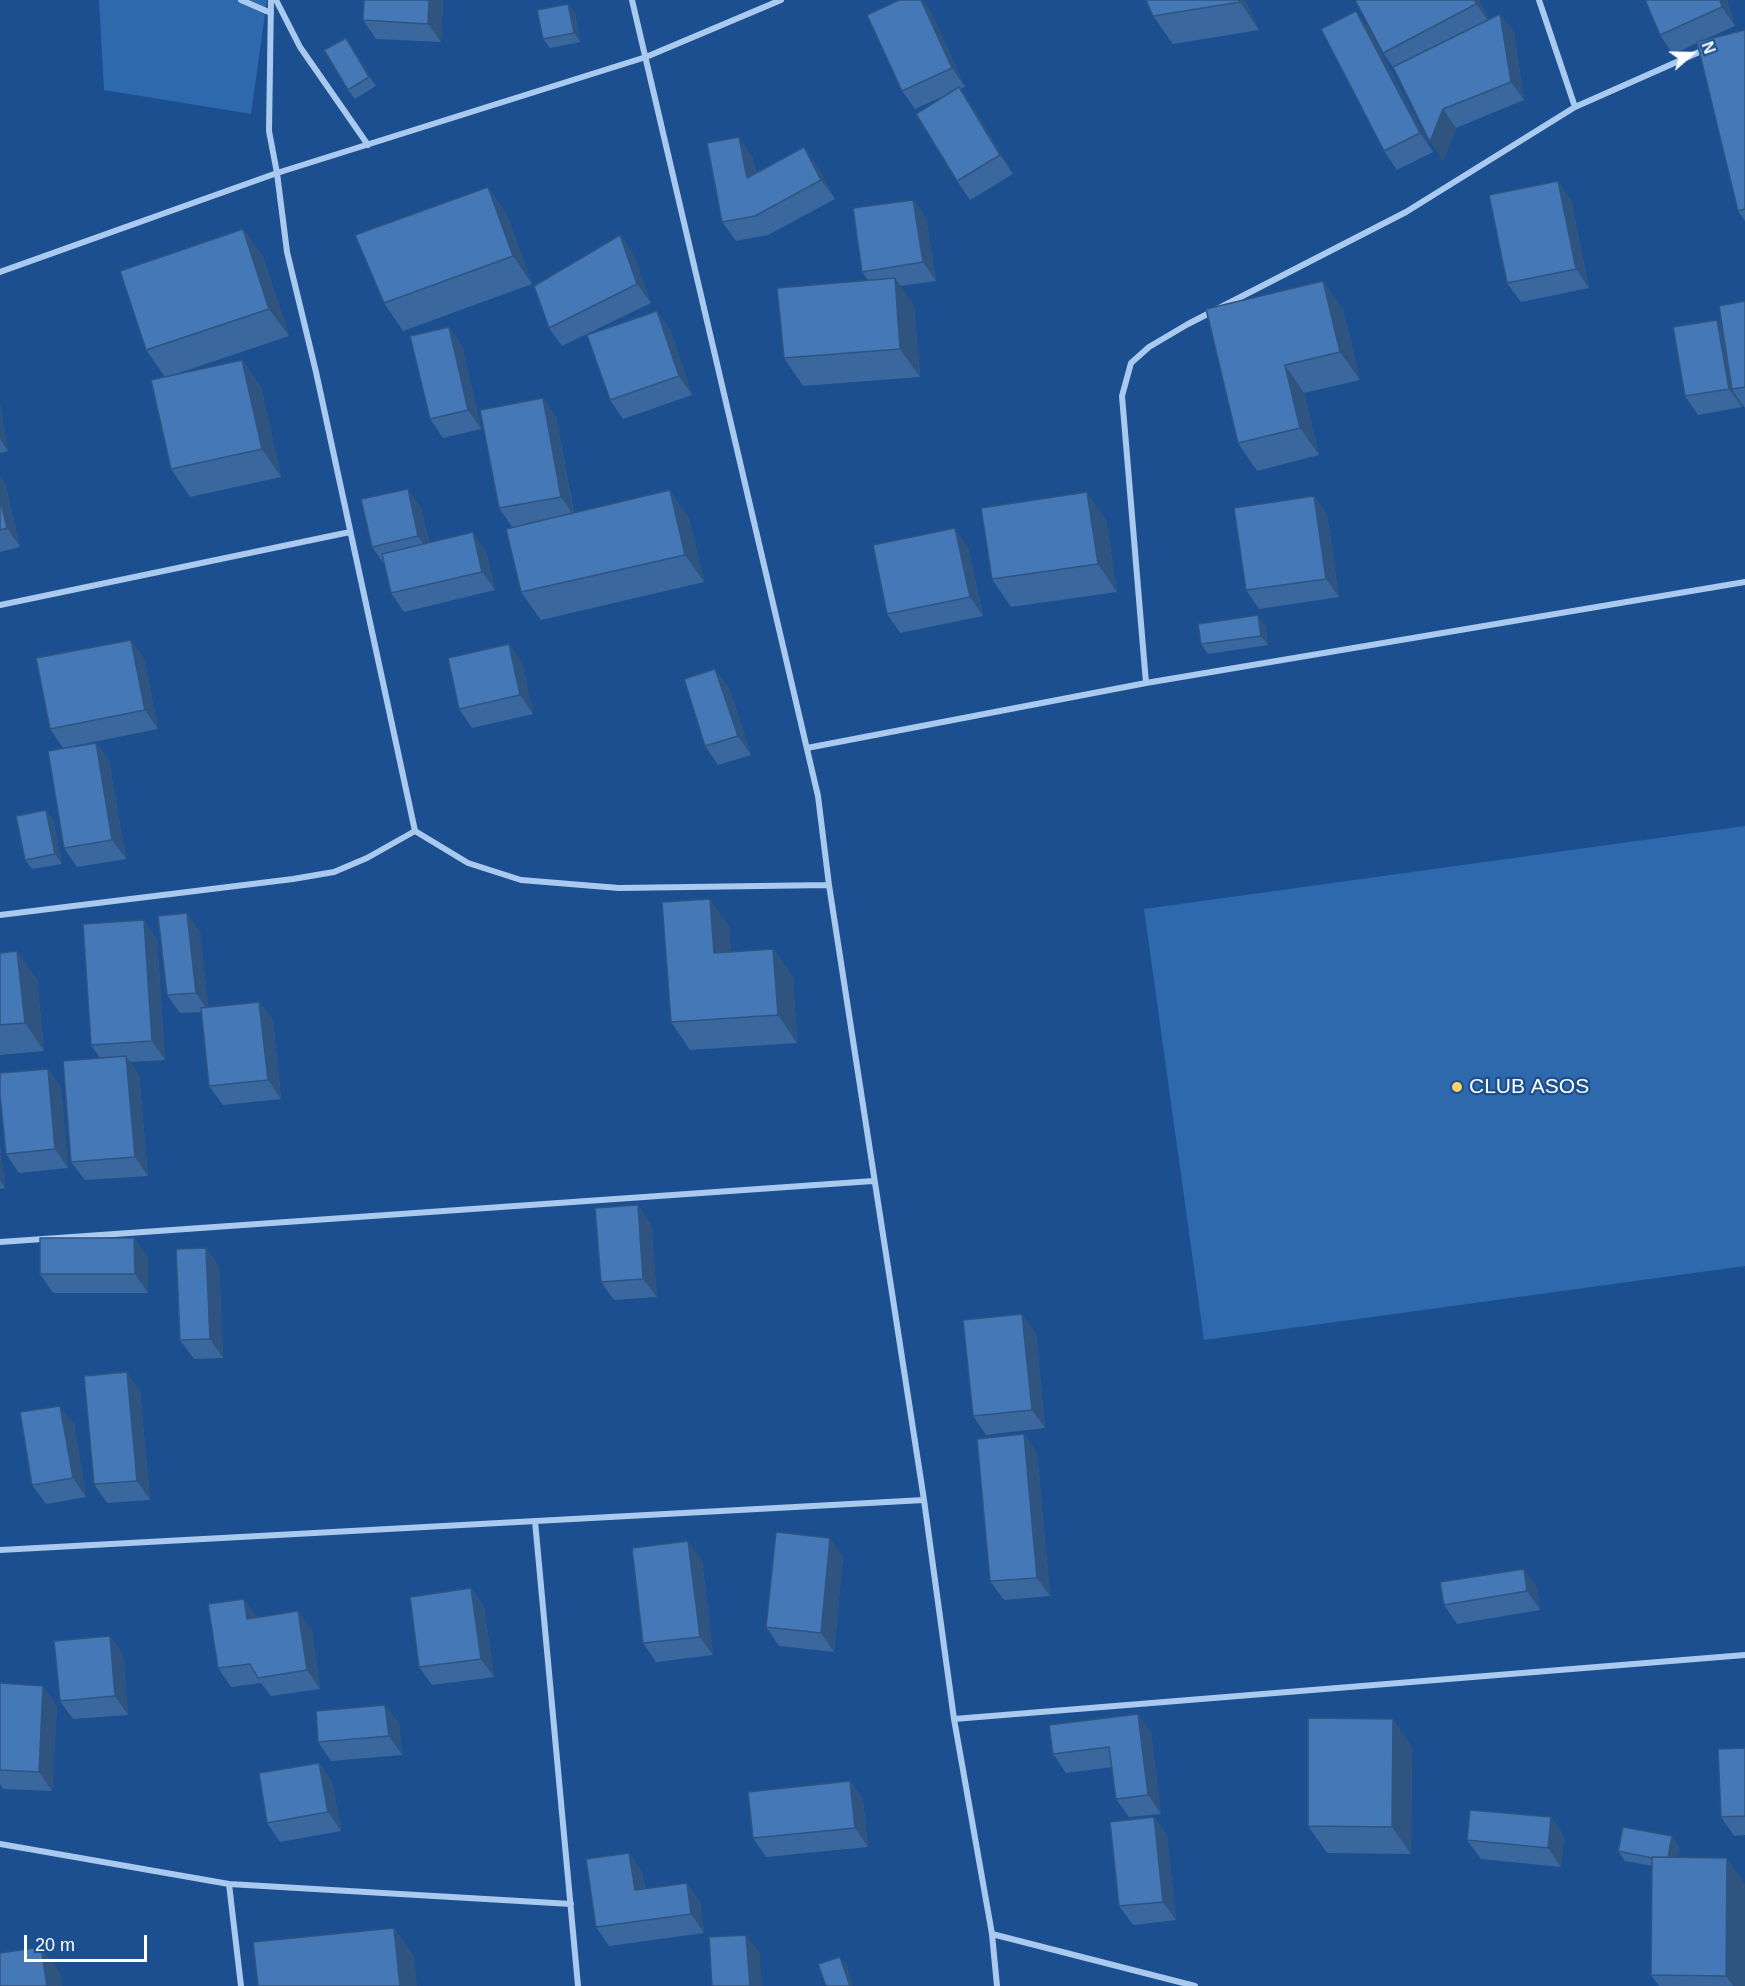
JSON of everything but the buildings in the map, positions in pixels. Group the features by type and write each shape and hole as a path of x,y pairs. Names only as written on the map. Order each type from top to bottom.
{"street":[{"path":"241,0 271,13"},
{"path":"271,0 269,131 287,252 316,372 415,831 468,862 521,880 619,888 829,885"},
{"path":"276,0 300,47 368,145"},
{"path":"632,0 818,796 873,1181 924,1500 954,1719 992,1934 997,1986"},
{"path":"0,272 277,174 646,57 781,0"},
{"path":"1539,0 1575,107"},
{"path":"1146,683 1122,396 1131,363 1149,348 1188,324 1406,212 1575,107 1713,46"},
{"path":"0,605 350,532"},
{"path":"807,748 1146,683 1745,582"},
{"path":"0,915 334,872 367,858 415,831"},
{"path":"0,1242 873,1181"},
{"path":"0,1550 924,1500"},
{"path":"535,1521 578,1986"},
{"path":"954,1719 1745,1655"},
{"path":"0,1844 230,1884 571,1904"},
{"path":"230,1884 241,1986"},
{"path":"992,1934 1196,1986"}],"shaded area":[{"path":"99,0 267,0 251,114 104,90"},
{"name":"CLUB ASOS","path":"1745,826 1745,1266 1204,1340 1144,909"}],"place":[{"name":"CLUB ASOS","path":"1457,1087"}]}
